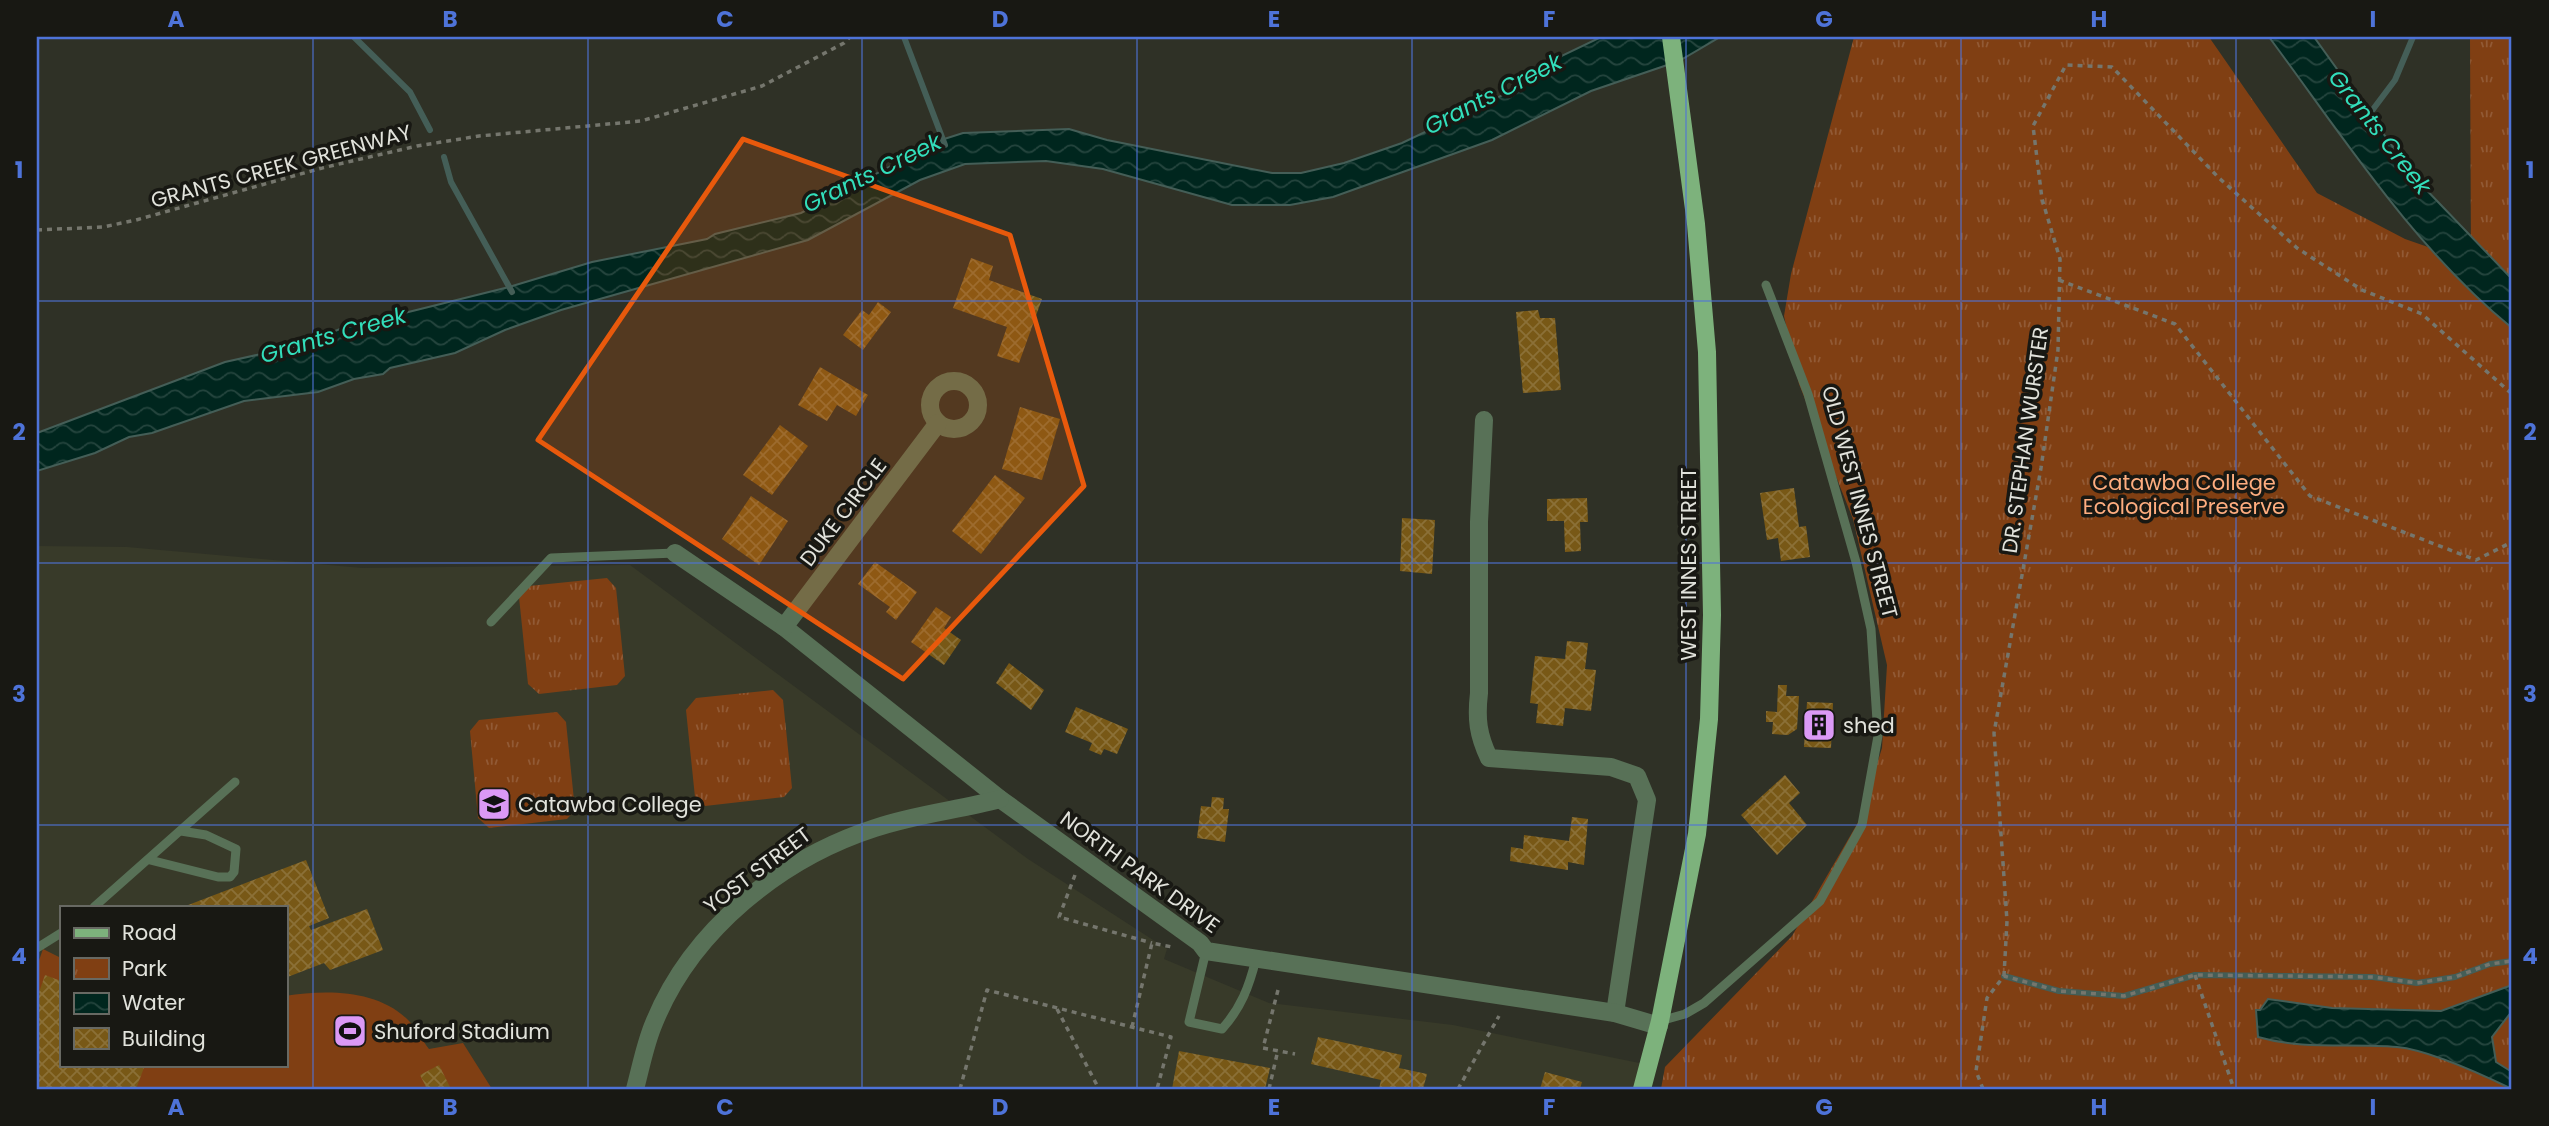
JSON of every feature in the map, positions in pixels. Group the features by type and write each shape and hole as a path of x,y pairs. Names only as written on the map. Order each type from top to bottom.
{"main road":[{"name":"WEST INNES STREET","path":"1642,1088 1659,1024 1697,834 1709,719 1713,615 1707,352 1696,225 1671,37"}],"street":[{"path":"1483,420 1479,522 1479,693 1476,718 1479,737 1489,758 1611,767 1637,776 1647,800 1615,1013"},
{"name":"DUKE CIRCLE","path":"784,627 938,423"},
{"name":"NORTH PARK DRIVE","path":"675,553 784,627 1000,799 1200,943 1206,951 1615,1013 1659,1024"},
{"name":"YOST STREET","path":"635,1089 654,1023 671,989 696,949 727,915 829,844 921,815 1000,799"}],"lane":[{"name":"OLD WEST INNES STREET","path":"1659,1024 1704,1003 1820,901 1862,825 1878,736 1871,629 1856,562 1808,394 1766,285"},
{"path":"491,622 551,558 675,553"},
{"path":"95,906 235,782"},
{"path":"150,860 218,877 230,877 234,872 236,849 206,835 181,831"},
{"path":"37,948 60,934"},
{"path":"1206,951 1189,1022 1222,1029 1236,1013 1249,986 1256,960"}],"path":[{"name":"GRANTS CREEK GREENWAY","path":"37,230 103,227 206,202 322,167 417,146 479,136 641,121 762,86 844,43 850,37"},
{"name":"DR. STEPHAN WURSTER","path":"2004,976 2007,921 1994,733 2041,468 2058,350 2060,259 2042,199 2034,126 2066,65 2112,67 2219,178 2297,248 2362,290 2422,314 2512,394"},
{"path":"2059,280 2175,324 2311,496 2476,560 2512,542"},
{"path":"1078,868 1059,917 1173,947 1175,937"},
{"path":"1132,1027 1152,943"},
{"path":"1983,1089 1976,1071 1987,998 2004,976 2059,990 2124,996 2195,975 2373,977 2417,983 2455,977 2490,964 2512,961"},
{"path":"2195,975 2234,1089"},
{"path":"960,1089 987,990 1171,1037 1157,1089"},
{"path":"1278,990 1263,1048 1295,1054"},
{"path":"1057,1009 1099,1089"},
{"path":"1458,1089 1499,1016"},
{"path":"1269,1089 1278,1050"}],"highlighted area":[{"path":"743,139 1010,235 1084,486 903,679 538,440"}],"shaded area":[{"name":"Catawba College","path":"37,546 127,547 362,568 630,565 1028,859 1167,949 1164,959 1269,1003 1453,1025 1649,1065 1639,1089 37,1089"}],"green space":[{"name":"Catawba College Ecological Preserve","path":"1854,37 2209,37 2317,193 2405,239 2471,262 2470,37 2512,37 2512,1089 1661,1089 1665,1067 1792,936 1860,819 1882,748 1887,665 1853,519 1799,384 1784,316 1791,274"},
{"path":"607,578 616,588 625,676 617,685 539,694 528,684 519,597 529,586"},
{"path":"773,690 783,700 792,788 784,797 705,806 695,797 686,710 696,698"},
{"path":"557,712 566,722 575,810 567,819 489,828 478,818 470,731 479,720"},
{"name":"Shuford Stadium","path":"43,949 60,958 60,1066 287,1066 287,996 332,993 364,997 393,1008 409,1021 429,1049 463,1043 492,1089 37,1089 37,966"}],"water":[{"name":"Grants Creek","path":"1601,37 1720,37 1679,61 1591,91 1492,140 1333,197 1290,205 1232,205 1103,169 1046,161 965,164 920,180 808,240 561,310 505,330 455,353 390,368 383,374 354,379 318,392 244,401 152,433 129,437 95,453 37,471 37,433 225,362 297,346 340,329 509,287 592,262 707,239 715,234 801,213 895,164 916,148 963,133 1069,129 1107,140 1272,173 1301,173 1344,163 1402,143 1503,95 1553,60"},
{"name":"Grants Creek","path":"2269,37 2314,37 2416,179 2512,279 2512,328 2476,297 2412,227"},
{"path":"2512,985 2512,1011 2492,1037 2496,1062 2512,1072 2512,1089 2456,1064 2410,1049 2292,1043 2258,1037 2256,1010 2260,1010 2268,999 2332,1008 2441,1011"}],"building":[{"path":"971,258 993,266 989,280 1042,299 1019,363 997,356 1007,327 953,308"},
{"path":"878,302 891,312 863,350 843,335 862,310 869,315"},
{"path":"1538,310 1540,318 1555,318 1561,390 1523,393 1516,312"},
{"path":"820,367 868,395 856,416 837,405 827,421 798,405"},
{"path":"1020,407 1060,419 1042,480 1002,469"},
{"path":"780,425 808,446 772,495 743,475"},
{"path":"995,475 1025,498 981,554 952,531"},
{"path":"1794,488 1799,527 1806,526 1810,557 1781,561 1778,538 1767,540 1760,493"},
{"path":"751,496 788,521 759,565 722,539"},
{"path":"1587,498 1588,522 1580,522 1581,551 1565,552 1564,521 1547,521 1547,499"},
{"path":"1402,518 1435,520 1432,574 1400,571"},
{"path":"875,562 917,592 896,620 886,612 890,607 858,584"},
{"path":"936,607 951,617 944,628 961,640 944,665 911,642"},
{"path":"1567,641 1588,643 1585,669 1596,670 1591,711 1565,708 1563,726 1536,723 1538,704 1530,703 1535,656 1565,659"},
{"path":"1009,663 1044,690 1031,710 996,683"},
{"path":"1778,685 1787,685 1786,696 1799,696 1797,729 1788,735 1772,734 1773,722 1766,722 1766,711 1777,712"},
{"name":"shed","path":"1807,702 1833,703 1831,748 1804,747"},
{"path":"1076,707 1128,729 1117,754 1104,749 1101,755 1089,750 1092,743 1065,732"},
{"path":"1785,775 1800,793 1789,803 1807,825 1777,855 1741,815"},
{"path":"1212,797 1224,798 1223,809 1229,809 1225,842 1197,838 1201,806 1211,807"},
{"path":"1572,817 1588,819 1584,865 1568,862 1568,870 1510,861 1511,847 1523,849 1524,835 1569,841"},
{"path":"306,860 329,918 309,926 311,930 367,909 383,950 330,970 324,963 287,977 287,906 186,906"},
{"path":"45,975 60,981 60,1066 145,1066 136,1089 37,1089 37,998"},
{"path":"1318,1037 1402,1055 1399,1068 1427,1074 1423,1089 1379,1089 1381,1080 1311,1064"},
{"path":"1179,1051 1270,1068 1265,1089 1172,1089"},
{"path":"439,1065 451,1089 427,1089 420,1075"},
{"path":"1545,1072 1582,1082 1580,1089 1540,1089"}],"waterway":[{"path":"354,37 410,92 430,130"},
{"name":"Grants Creek","path":"904,37 945,145"},
{"name":"Grants Creek","path":"2365,120 2395,80 2413,37"},
{"path":"444,157 451,182 512,292"},
{"path":"2004,976 2059,991 2124,996 2195,975 2373,977 2417,983 2455,977 2490,964 2512,961"}],"place":[{"name":"shed","path":"1819,725"},
{"name":"Catawba College","path":"494,804"},
{"name":"Shuford Stadium","path":"350,1031"}]}
